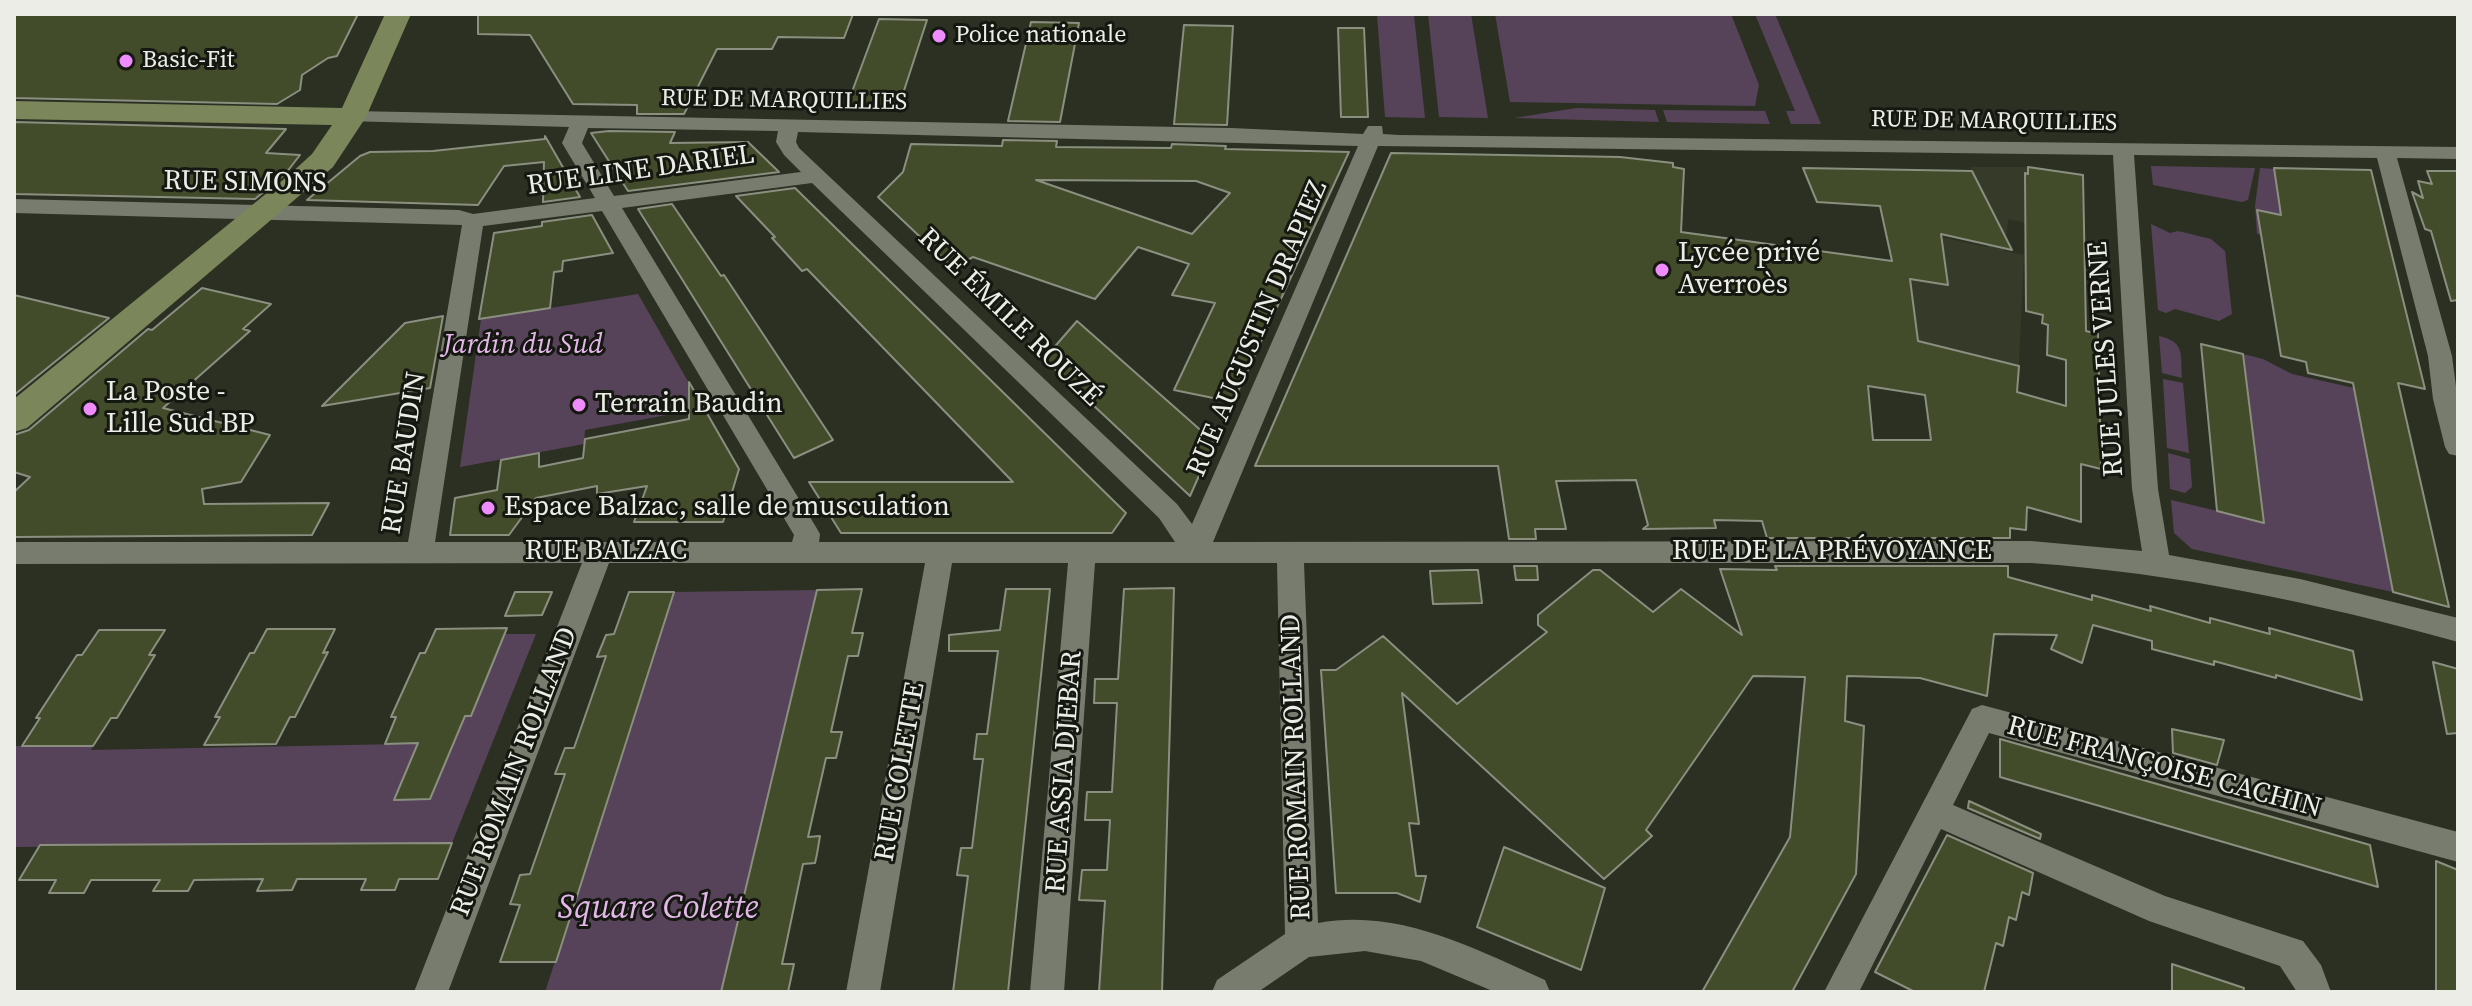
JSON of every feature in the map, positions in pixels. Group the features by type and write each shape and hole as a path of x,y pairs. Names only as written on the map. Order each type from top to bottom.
{"main road":[{"path":"14,419 266,211 323,159 352,117 398,14"},
{"path":"14,110 352,117"}],"street":[{"name":"RUE DE MARQUILLIES","path":"352,117 580,124 1373,135 1530,141 2458,153"},
{"path":"580,124 572,143 807,534 803,552"},
{"name":"RUE ÉMILE ROUZÉ","path":"789,127 786,138 788,148 1168,511 1197,552"},
{"name":"RUE AUGUSTIN DRAPIEZ","path":"1197,552 1205,525 1373,135"},
{"name":"RUE JULES VERNE","path":"2123,150 2145,489 2157,564"},
{"path":"2385,154 2392,170 2440,356 2458,447"},
{"name":"RUE LINE DARIEL","path":"473,221 816,176"},
{"name":"RUE SIMONS","path":"14,206 459,217 473,221"},
{"name":"RUE BAUDIN","path":"420,553 473,221"},
{"name":"RUE DE LA PRÉVOYANCE","path":"1197,552 2001,551 2067,554 2157,564 2335,598 2458,630"},
{"name":"RUE COLETTE","path":"863,992 940,552"},
{"name":"RUE ASSIA DJEBAR","path":"1047,992 1082,552"},
{"name":"RUE BALZAC","path":"14,553 1197,552"},
{"name":"RUE ROMAIN ROLLAND","path":"1229,992 1302,942 1290,552"},
{"name":"RUE ROMAIN ROLLAND","path":"431,992 599,553"},
{"name":"RUE FRANÇOISE CACHIN","path":"1841,992 1982,718 2458,847"},
{"path":"1934,811 2161,910 2291,953 2309,977 2314,992"},
{"path":"1302,942 1324,936 1355,934 1407,939 1533,992"}],"shaded area":[{"path":"1970,167 2028,167 2026,223 2008,219 2005,251 2024,255 2019,366 1918,341 1910,279 1948,285 1941,237 1987,247 1988,202"}],"green space":[{"path":"1428,14 1471,14 1488,118 1439,117"},
{"path":"1495,14 1731,14 1759,85 1755,106 1510,102"},
{"path":"1755,14 1775,14 1821,124 1791,124 1786,111 1795,111"},
{"path":"1377,15 1414,15 1425,118 1385,117"},
{"path":"1576,108 1655,110 1659,122 1514,118"},
{"path":"1663,110 1765,111 1770,124 1667,122"},
{"path":"2151,166 2255,168 2248,200 2242,202 2153,185"},
{"path":"2260,168 2274,169 2286,241 2257,234 2255,206"},
{"path":"2151,224 2170,233 2178,231 2211,239 2225,251 2232,314 2219,321 2175,309 2166,313 2158,310"},
{"name":"Jardin du Sud","path":"638,294 698,399 689,400 689,411 585,430 584,444 460,467 481,319"},
{"path":"2159,336 2178,346 2182,378 2162,373"},
{"path":"2243,354 2263,359 2292,374 2354,388 2393,592 2192,549 2174,533 2171,500 2264,522"},
{"path":"2163,379 2183,383 2189,453 2167,448"},
{"path":"2168,453 2190,459 2192,487 2185,493 2170,489"},
{"name":"Square Colette","path":"817,590 721,992 545,992 674,592"},
{"path":"499,634 536,634 452,843 14,847 14,746 93,746 91,750 454,743 465,716 471,716 497,653"}],"building":[{"path":"14,14 358,14 337,56 328,58 302,75 300,90 277,104 14,98"},
{"path":"478,14 853,14 844,38 778,37 772,49 717,49 684,114 637,114 637,105 573,104 530,35 478,34"},
{"path":"879,19 927,20 898,109 846,108"},
{"path":"1031,22 1079,23 1060,122 1008,121"},
{"path":"1184,25 1233,26 1227,125 1174,124"},
{"path":"1338,28 1364,28 1368,117 1341,117"},
{"path":"14,122 286,129 266,153 300,155 286,173 255,199 14,194"},
{"path":"675,132 670,143 748,142 779,172 628,191 591,133"},
{"path":"545,136 580,197 543,202 544,162 504,166 478,205 307,200 360,156 370,152 433,151 545,139"},
{"path":"1003,140 1057,141 1056,147 1171,148 1172,144 1226,146 1225,149 1349,152 1233,402 1174,390 1215,303 1172,295 1189,264 1138,247 1095,299 973,257 953,268 878,197 903,172 911,144 1002,146","holes":["1036,180 1196,181 1230,193 1192,234"]},
{"path":"1391,153 1620,157 1673,163 1673,167 1684,169 1681,232 1892,261 1880,206 1817,202 1803,168 1972,171 2012,250 1941,234 1948,285 1910,279 1918,341 2019,366 2017,392 2066,406 2066,360 2047,355 2048,325 2042,323 2043,315 2026,311 2025,173 2028,174 2028,167 2083,175 2086,331 2098,334 2101,469 2081,464 2081,522 2027,507 2026,530 2010,528 2010,538 1767,538 1762,521 1714,520 1716,528 1643,529 1648,525 1636,480 1556,481 1566,529 1535,529 1536,539 1509,539 1498,466 1255,466","holes":["1868,386 1925,395 1931,440 1873,440"]},
{"path":"2274,168 2371,170 2425,389 2398,383 2449,607 2393,592 2353,383 2308,373 2306,362 2281,356 2257,210 2281,215"},
{"path":"2427,171 2458,171 2458,300 2451,301 2431,231 2425,229 2412,192 2423,198 2418,181 2432,184"},
{"path":"795,188 1126,513 1112,533 841,533 809,482 1013,482 807,269 802,271 736,196"},
{"path":"672,204 721,276 724,275 833,440 794,458 638,209"},
{"path":"592,215 613,253 563,261 562,271 554,272 550,308 479,319 494,233"},
{"path":"202,288 271,304 243,329 250,331 163,408 270,435 241,482 202,489 204,504 329,503 312,535 14,537 14,492 30,477 14,472 14,435 29,430 148,329 152,330"},
{"path":"14,295 109,318 14,395"},
{"path":"443,316 430,388 322,406 405,323"},
{"path":"1077,321 1214,442 1190,496 1044,359"},
{"path":"2201,344 2243,354 2264,523 2217,511"},
{"path":"689,382 739,469 723,522 634,522 647,486 597,494 597,486 536,498 509,535 450,535 455,498 497,490 501,460 539,453 539,467 583,458 585,439 689,419"},
{"path":"1514,566 1537,566 1538,580 1516,580"},
{"path":"1775,566 2008,566 2008,577 2092,600 2092,595 2151,611 2150,606 2210,623 2210,618 2270,634 2269,628 2353,651 2362,700 2276,675 2276,678 2214,661 2214,665 2152,649 2152,641 2093,625 2082,663 2051,649 2057,635 1994,634 1987,696 1920,678 1847,676 1845,721 1864,726 1856,874 1792,992 1702,992 1790,837 1805,677 1753,676 1646,830 1652,836 1604,879 1402,693 1419,824 1409,823 1416,876 1426,876 1420,902 1397,893 1336,893 1321,670 1336,670 1383,636 1457,704 1547,632 1538,625 1538,615 1593,570 1600,570 1653,612 1681,589 1742,635 1720,569 1777,570"},
{"path":"1478,570 1482,603 1433,604 1430,571"},
{"path":"1174,588 1162,992 1099,992 1105,901 1079,900 1082,870 1107,870 1110,820 1085,820 1087,792 1112,792 1117,703 1094,703 1095,679 1118,679 1124,589"},
{"path":"862,589 852,633 863,633 858,656 848,656 831,732 842,732 836,758 826,758 808,837 820,836 817,854 815,863 803,864 782,964 794,964 788,992 721,992 817,590"},
{"path":"1006,589 1050,589 1008,992 953,992 968,876 957,875 961,848 972,848 983,759 974,759 977,734 987,734 998,651 949,651 949,635 1000,630"},
{"path":"515,592 552,592 542,615 505,616"},
{"path":"629,592 674,592 556,962 500,962 520,905 510,904 520,875 530,874 565,774 555,774 565,748 574,748 606,656 597,657 606,635 614,634"},
{"path":"507,628 471,716 465,716 430,799 394,800 418,743 385,744 396,717 391,717 420,653 425,653 436,629"},
{"path":"267,629 335,629 323,653 328,652 295,717 290,717 276,744 204,745 220,717 215,717 250,653 254,653"},
{"path":"99,630 165,630 149,655 155,655 117,718 111,718 93,746 22,746 40,718 36,718 77,655 82,655"},
{"path":"2433,662 2458,669 2458,733 2447,734"},
{"path":"2172,729 2224,740 2217,765 2173,753"},
{"path":"2000,739 2370,845 2378,887 2000,777"},
{"path":"1969,801 2041,834 2040,839 1968,808"},
{"path":"1947,835 2033,873 2029,895 2022,892 2016,920 2009,917 2003,946 1996,943 1984,992 1915,992 1875,972"},
{"path":"452,843 438,879 399,879 395,890 361,890 366,879 297,879 292,890 257,891 263,879 194,880 188,891 153,891 160,880 91,880 84,893 49,893 56,880 19,880 40,845"},
{"path":"1504,847 1605,888 1581,970 1477,927"},
{"path":"2436,861 2458,870 2458,992 2436,992"},
{"path":"2172,964 2244,988 2243,992 2172,992"}],"place":[{"name":"Police nationale","path":"939,36"},
{"name":"Basic-Fit","path":"126,61"},
{"name":"Lycée privé Averroès","path":"1662,270"},
{"name":"Terrain Baudin","path":"579,405"},
{"name":"La Poste - Lille Sud BP","path":"90,409"},
{"name":"Espace Balzac, salle de musculation","path":"488,508"}]}
